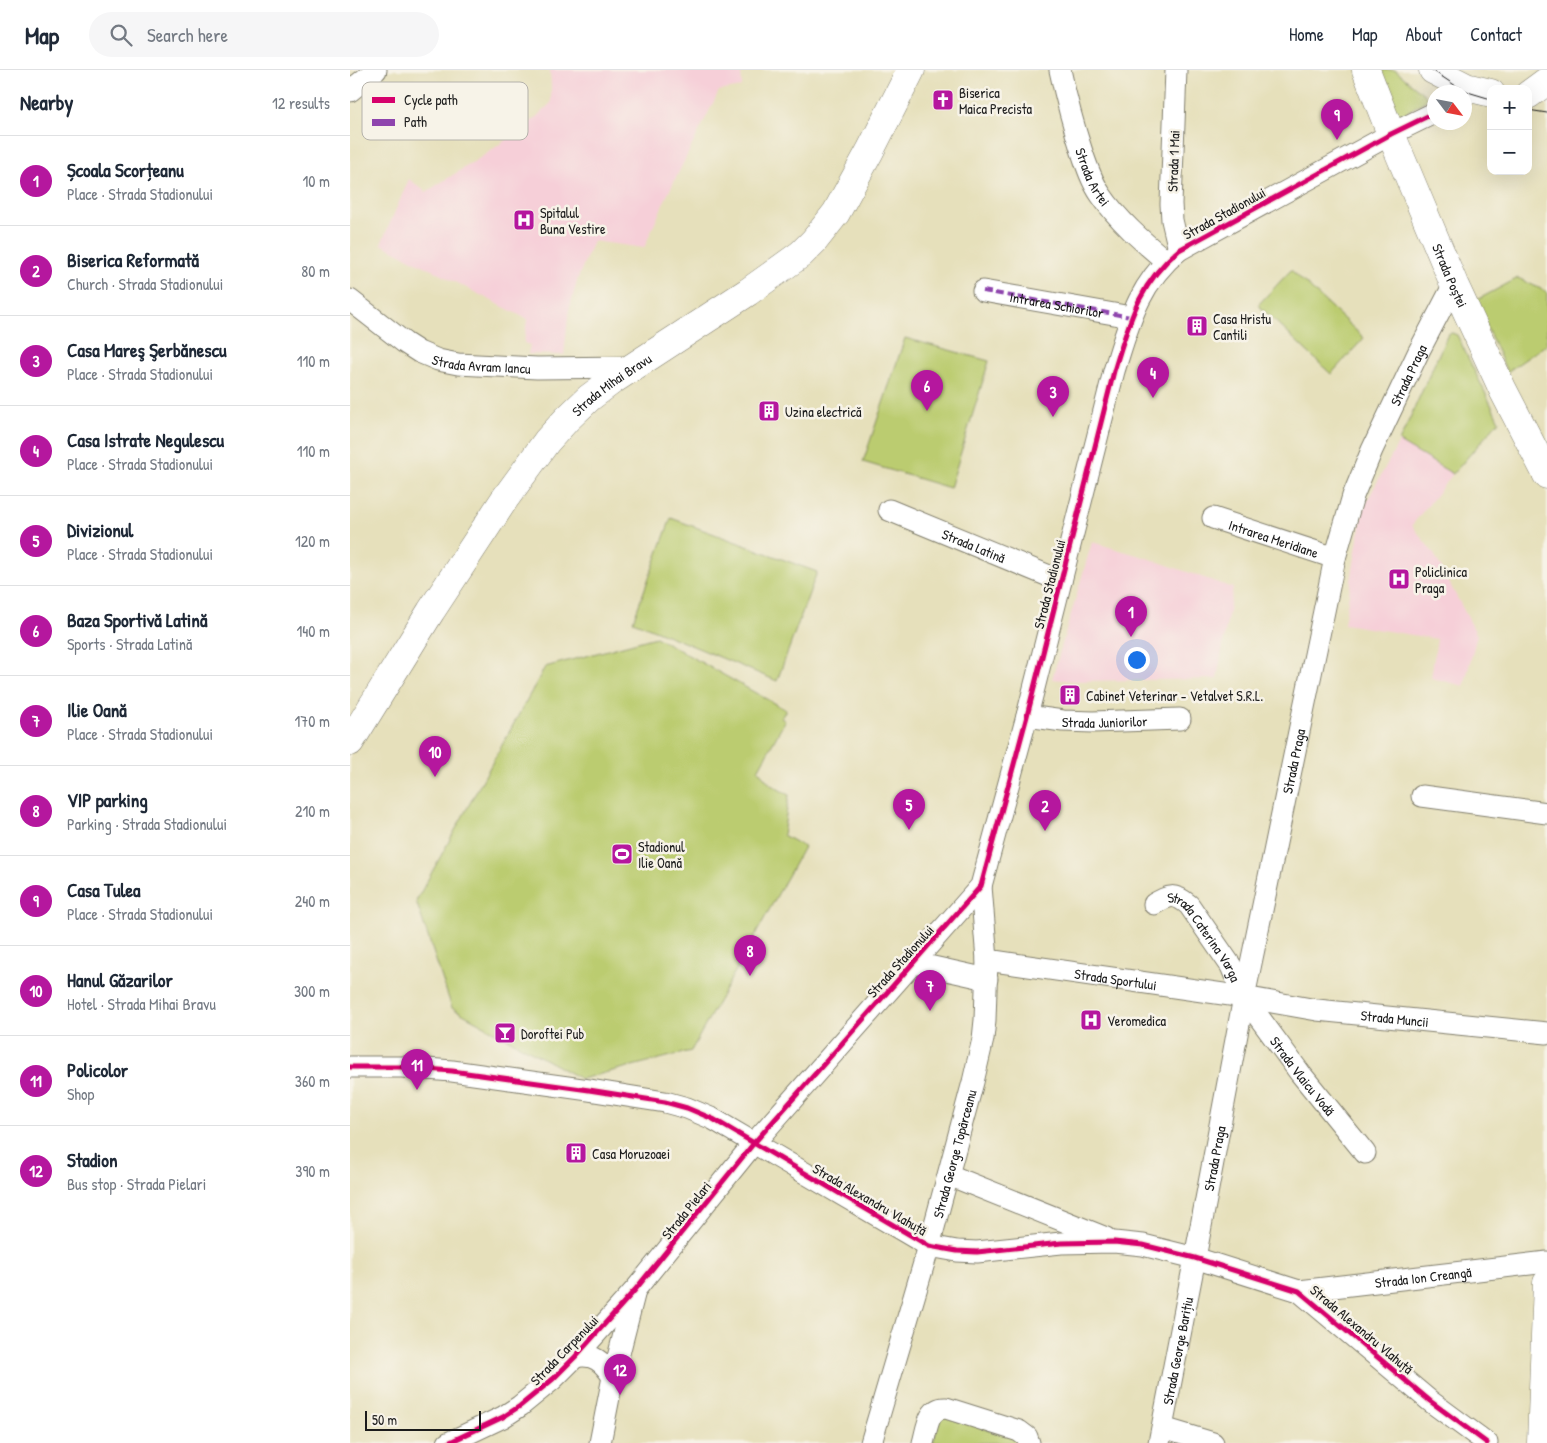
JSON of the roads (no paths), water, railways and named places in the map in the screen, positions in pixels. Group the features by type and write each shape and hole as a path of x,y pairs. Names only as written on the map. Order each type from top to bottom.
{"main road":[{"name":"Strada Mihai Bravu","path":"350,742 431,611 504,500 527,467 566,419 590,398 632,367 748,292 801,254 814,241 836,213 912,70"},
{"name":"Strada Poștei","path":"1366,70 1454,284 1503,390 1547,475"},
{"path":"1433,70 1478,94"},
{"path":"1532,93 1547,81"},
{"path":"1532,96 1547,98"},
{"path":"1541,1443 1547,1283"}],"street":[{"path":"350,91 376,70"},
{"name":"Strada Artei","path":"1060,70 1066,99 1080,144 1090,175 1100,194 1144,243 1172,256"},
{"name":"Strada 1 Mai","path":"1172,256 1171,204 1176,70"},
{"name":"Strada Stadionului","path":"754,1143 981,886 1027,716 1114,371 1131,317 1154,275 1172,256 1391,134 1427,116"},
{"name":"Strada Praga","path":"1195,1258 1244,997 1335,558 1353,496 1372,450 1419,351 1454,284"},
{"name":"Intrarea Schiorilor","path":"983,291 1131,317"},
{"name":"Strada Avram Iancu","path":"350,300 404,343 438,360 458,364 537,368 632,367"},
{"name":"Strada Latină","path":"889,510 1061,581"},
{"name":"Intrarea Meridiane","path":"1213,518 1335,558"},
{"name":"Strada Juniorilor","path":"1027,716 1086,722 1180,719"},
{"path":"1422,796 1547,813"},
{"name":"Strada George Topârceanu","path":"871,1443 930,1246 983,1039 987,970 981,886"},
{"name":"Strada Caterina Varga","path":"1154,904 1174,896 1189,905 1231,966 1244,997"},
{"name":"Strada Sportului","path":"915,962 1244,997"},
{"name":"Strada Muncii","path":"1244,997 1317,1010 1547,1034"},
{"name":"Strada Vlaicu Vodă","path":"1244,997 1300,1074 1365,1154"},
{"name":"Strada Alexandru Vlahuță","path":"350,1067 402,1067 462,1072 580,1088 666,1102 687,1108 707,1116 930,1246 957,1251 977,1252 1061,1243 1114,1242 1143,1245 1195,1258 1299,1292 1430,1401 1487,1443"},
{"name":"Strada Pielari","path":"600,1443 613,1377 635,1290 754,1143"},
{"path":"949,1175 1114,1242"},
{"name":"Strada George Barițiu","path":"1161,1435 1195,1258"},
{"name":"Strada Ion Creangă","path":"1299,1292 1547,1262"},
{"name":"Strada Carpenului","path":"448,1443 503,1417 520,1406 553,1379 635,1290"},
{"path":"575,1357 583,1355 592,1357 606,1367 613,1377"},
{"path":"923,1443 935,1410 946,1408 1020,1431 1027,1437 1029,1443"},
{"path":"1161,1435 1213,1443"}],"tram line":[{"path":"1432,70 1456,86 1487,98"},
{"path":"1532,111 1547,113"}],"place":[{"name":"Biserica Maica Precista","path":"943,100"},
{"name":"Casa Tulea","path":"1337,140"},
{"name":"Spitalul Buna Vestire","path":"524,220"},
{"name":"Casa Hristu Cantili","path":"1197,326"},
{"name":"Casa Istrate Negulescu","path":"1153,398"},
{"name":"Uzina electrică","path":"769,411"},
{"name":"Baza Sportivă Latină","path":"927,411"},
{"name":"Casa Mareş Şerbănescu","path":"1053,417"},
{"name":"Policlinica Praga","path":"1399,579"},
{"name":"Școala Scorțeanu","path":"1131,637"},
{"name":"Cabinet Veterinar - Vetalvet S.R.L.","path":"1070,695"},
{"name":"Hanul Găzarilor","path":"435,777"},
{"name":"Divizionul","path":"909,830"},
{"name":"Biserica Reformată","path":"1045,831"},
{"name":"Stadionul Ilie Oană","path":"622,854"},
{"name":"VIP parking","path":"750,976"},
{"name":"Ilie Oană","path":"930,1011"},
{"name":"Veromedica","path":"1091,1020"},
{"name":"Doroftei Pub","path":"505,1033"},
{"name":"Policolor","path":"417,1090"},
{"name":"Casa Moruzoaei","path":"576,1153"},
{"name":"Stadion","path":"620,1395"}]}
